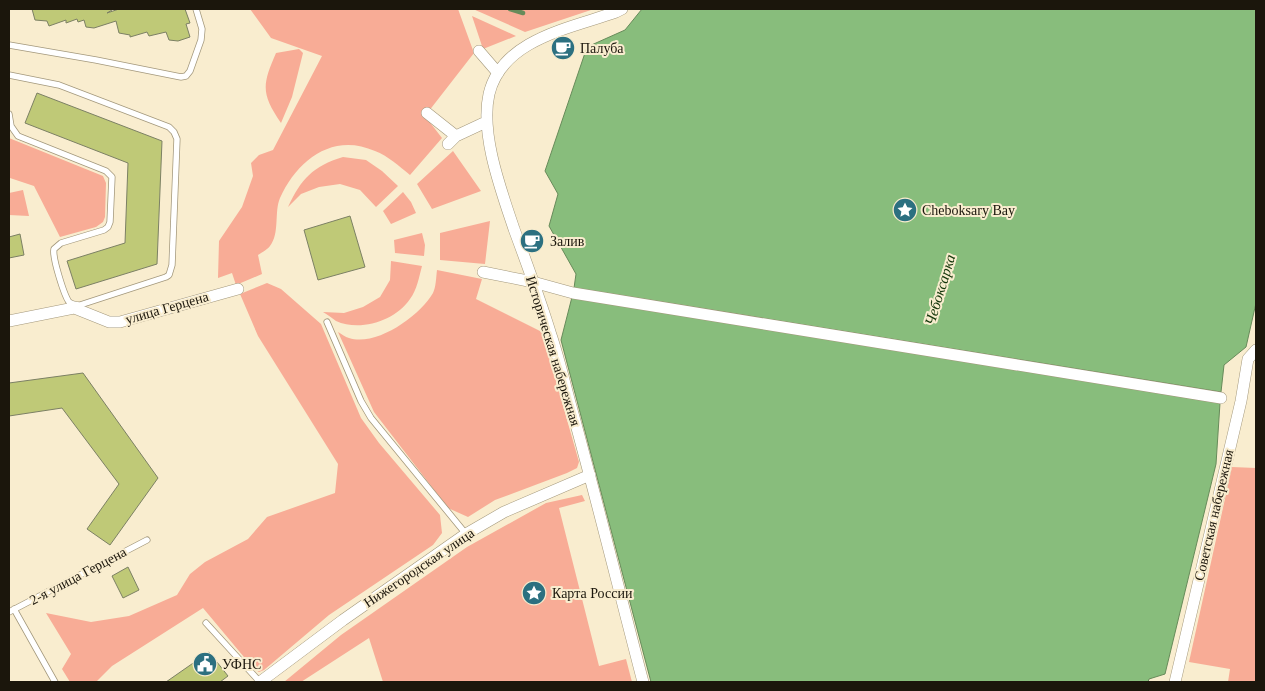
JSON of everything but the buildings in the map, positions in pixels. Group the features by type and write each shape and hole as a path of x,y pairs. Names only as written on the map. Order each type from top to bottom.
{"street":[{"name":"Историческая набережная","path":"622,9 536,39 523,47 511,57 498,74 489,93 486,122 498,183 551,335 590,475 643,682"},
{"path":"479,51 498,74"},
{"path":"427,113 456,136"},
{"path":"448,144 456,136 486,122"},
{"path":"483,272 533,282 573,293 1221,398"},
{"name":"улица Герцена","path":"9,322 74,308 109,322 120,322 238,288"},
{"name":"Советская набережная","path":"1175,682 1241,401 1248,359 1256,350"},
{"name":"Нижегородская улица","path":"260,682 343,620 466,534 504,512 590,475"}],"lane":[{"path":"9,45 181,77 186,76 190,71 201,40 202,30 196,9"},
{"path":"9,75 64,87 169,127 174,132 177,139 172,265 166,277 80,305 69,301 54,256 54,249 61,243 104,230 108,226 110,222 112,178 106,171 18,136 11,126 9,114"},
{"path":"327,322 361,400 371,418 466,534"},
{"name":"2-я улица Герцена","path":"11,610 146,540"},
{"path":"11,610 55,682"},
{"path":"206,623 260,682"}],"shaded area":[{"path":"250,9 458,9 474,53 425,116 442,138 410,175 384,156 360,146 345,145 318,153 306,161 296,172 280,198 273,241 266,250 258,255 262,274 236,285 232,273 218,278 219,241 242,207 253,176 251,163 259,155 273,150 322,56 271,38"},
{"path":"473,9 594,9 525,32"},
{"path":"472,16 516,36 483,49"},
{"path":"299,49 303,53 292,97 281,123 267,97 266,82 268,73 276,53"},
{"path":"9,138 103,176 106,183 105,217 103,222 96,227 60,237 34,186 10,178"},
{"path":"453,151 481,191 432,209 417,184"},
{"path":"343,157 366,160 382,171 398,186 376,207 360,190 340,184 319,187 301,194 288,207 303,181 309,175 316,169"},
{"path":"23,190 29,216 9,215 9,193"},
{"path":"403,192 411,202 416,213 391,224 383,211"},
{"path":"490,221 485,264 440,260 440,233"},
{"path":"422,233 425,245 424,256 395,253 394,240"},
{"path":"391,261 422,266 418,283 412,295 403,307 395,313 386,319 366,325 356,325 336,321 323,312 344,313 363,307 380,297 390,280"},
{"path":"437,270 482,279 476,299 542,332 579,462 577,468 567,473 495,500 468,517 448,508 374,412 338,332 348,338 360,340 384,334 396,328 408,320 427,302 434,291"},
{"path":"267,283 281,289 321,324 361,418 379,443 440,515 442,533 433,545 329,615 264,670 259,672 254,669 203,608 112,666 96,682 70,682 62,669 71,654 46,613 91,622 129,616 177,595 190,574 205,562 248,539 267,517 335,493 338,464 258,336 240,294"},
{"path":"1232,467 1256,468 1256,682 1228,682 1230,669 1189,662"},
{"path":"582,495 585,501 559,508 599,666 626,659 632,682 383,682 369,638 301,682 284,682 341,635 467,547 546,503"}],"water":[{"name":"Cheboksary Bay","path":"642,9 1256,9 1256,303 1246,347 1224,365 1221,392 574,288 576,274 549,226 558,194 545,171 587,47 625,30"},
{"path":"572,297 1220,403 1216,464 1165,674 1149,679 1148,682 651,682 561,340"}],"waterway":[{"path":"510,9 523,13"}],"place":[{"name":"Палуба","path":"563,48"},
{"name":"Cheboksary Bay","path":"905,210"},
{"name":"Залив","path":"532,241"},
{"name":"Карта России","path":"534,593"},
{"name":"УФНС","path":"205,664"}],"water label":[{"name":"Чебоксарка","path":"940,290"}]}
